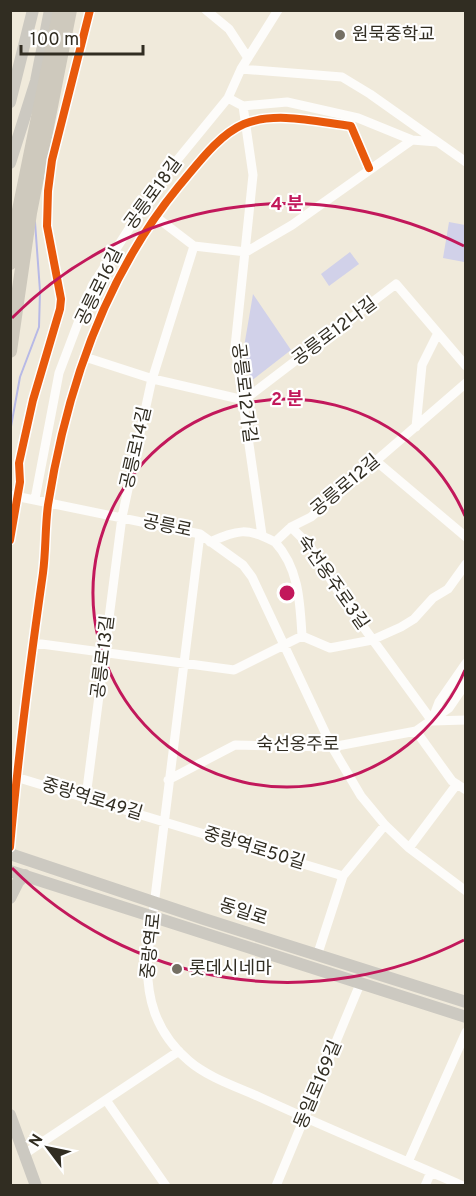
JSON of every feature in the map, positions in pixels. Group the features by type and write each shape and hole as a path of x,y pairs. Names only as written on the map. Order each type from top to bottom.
{"highway":[{"path":"10,264 60,10"},
{"path":"10,351 30,213 70,10"}],"main road":[{"path":"10,102 33,10"},
{"path":"10,163 36,81 50,10"},
{"name":"동일로","path":"10,854 317,956 465,1002"},
{"name":"동일로","path":"10,870 297,965 465,1017"},
{"path":"10,898 18,882 25,875"},
{"path":"199,933 190,924 192,921 204,919"},
{"path":"297,965 309,965 312,962 312,958 302,951"},
{"path":"352,967 340,967 337,970 354,982"},
{"path":"10,1115 36,1185"}],"street":[{"name":"공릉로18길","path":"31,499 59,374 92,286 160,181 228,98 241,69 278,10"},
{"path":"210,12 229,28 248,58"},
{"path":"241,69 342,77 370,94 465,162"},
{"path":"228,98 243,106 286,102 357,118 412,140 437,142"},
{"name":"공릉로12가길","path":"243,106 253,175 235,347 261,535"},
{"path":"246,123 274,118 351,126 369,168"},
{"name":"공릉로16길","path":"10,847 46,551 49,502 85,357 109,294 156,218 184,180 217,144 231,131 246,123"},
{"path":"156,218 194,246 246,252 292,225 369,168 412,140"},
{"name":"공릉로14길","path":"122,518 153,379 194,246"},
{"name":"공릉로12나길","path":"244,400 396,284 438,333"},
{"path":"416,427 422,365 438,333 465,366"},
{"path":"85,357 153,379 244,400"},
{"name":"공릉로12길","path":"275,542 291,527 311,517 465,383"},
{"path":"376,461 465,537"},
{"name":"공릉로","path":"10,495 200,534 243,565 252,577 332,747 361,796 385,825 409,848 465,891"},
{"name":"공릉로13길","path":"86,796 122,518"},
{"name":"숙선옹주로3길","path":"291,527 309,545 372,640 432,721"},
{"path":"210,542 237,530 261,535 275,542 284,551 294,573 302,636"},
{"name":"중랑역로","path":"200,534 168,780 147,991 160,1024 179,1051 205,1071 305,1118 463,1185"},
{"name":"숙선옹주로3길","path":"372,640 414,620 433,598 448,589 465,564"},
{"path":"34,643 234,670 302,636"},
{"path":"302,636 330,648 372,640"},
{"path":"465,663 439,702 432,721 465,720"},
{"name":"숙선옹주로","path":"168,780 235,745 332,747 416,731 449,708 465,683"},
{"path":"409,848 461,787 416,731"},
{"name":"중랑역로49길","path":"19,778 86,796 165,822"},
{"name":"중랑역로50길","path":"165,822 343,876"},
{"path":"317,956 343,876 385,825"},
{"name":"동일로169길","path":"276,1185 305,1118 354,982"},
{"path":"408,1162 465,1032"},
{"path":"23,1155 179,1051"},
{"path":"106,1100 166,1185"},
{"path":"425,1185 431,1172"}],"shaded area":[{"path":"449,222 465,225 464,262 443,258"},
{"path":"350,252 359,264 329,286 321,274"},
{"path":"253,294 291,350 251,381 244,347"}],"waterway":[{"path":"10,432 20,377 39,327 40,291 35,222"}],"cycle path":[{"path":"10,540 20,482 19,463 33,400 60,309 61,299 47,226 52,160 90,10"},
{"path":"10,847 43,573 48,505 56,462 66,420 92,336 130,258 153,221 201,160 225,135 244,124 256,120 283,118 351,126 369,168"}],"place":[{"name":"원묵중학교","path":"340,35"},
{"name":"롯데시네마","path":"177,969"}]}
